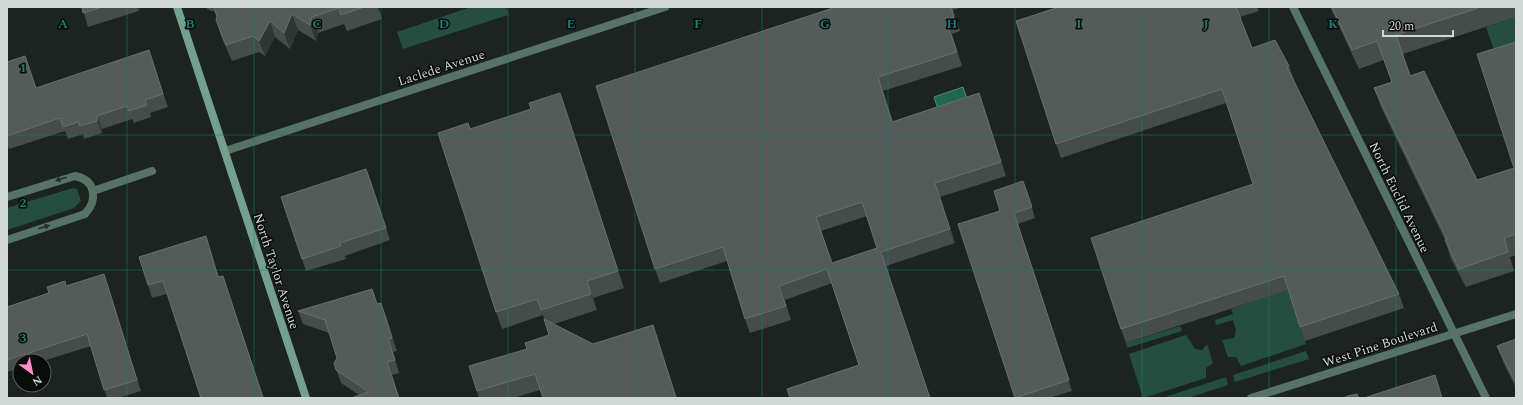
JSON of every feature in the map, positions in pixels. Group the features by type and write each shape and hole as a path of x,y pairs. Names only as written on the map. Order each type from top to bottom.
{"street":[{"name":"North Taylor Avenue","path":"177,7 306,398"},
{"name":"Laclede Avenue","path":"225,151 665,7"},
{"name":"North Euclid Avenue","path":"1294,7 1486,398"},
{"path":"93,191 152,171"},
{"path":"7,197 75,176 84,178 93,191 94,199 91,207 85,214 7,240"},
{"name":"West Pine Boulevard","path":"1251,398 1516,314"}],"shaded area":[{"path":"471,7 506,7 508,15 403,49 397,32"},
{"path":"1516,17 1516,43 1494,50 1486,27"},
{"path":"963,87 968,102 939,112 934,97"},
{"path":"73,188 77,189 81,201 74,208 7,230 7,208"},
{"path":"1289,289 1306,344 1241,366 1236,357 1228,357 1222,340 1234,338 1236,330 1233,320 1216,325 1215,320 1233,314 1231,309"},
{"path":"1180,326 1182,331 1127,348 1126,343"},
{"path":"1186,335 1195,349 1202,350 1207,344 1213,363 1206,368 1206,378 1143,398 1129,354"},
{"path":"1306,351 1309,359 1235,382 1233,375"},
{"path":"1226,377 1228,385 1188,398 1162,398"}],"building":[{"path":"82,7 102,7 83,13"},
{"path":"214,7 364,7 341,15 339,8 312,17 310,25 292,14 284,33 270,21 259,41 253,36 226,45 216,20 217,17"},
{"path":"836,7 951,7 954,17 946,20 957,52 878,77 892,122 979,93 1001,162 935,183 950,229 881,252 930,398 790,398 787,389 859,365 827,269 779,286 786,306 745,319 723,247 655,269 596,86","holes":["862,202 877,248 832,263 816,217"]},
{"path":"1059,7 1236,7 1252,48 1275,40 1399,294 1300,327 1284,276 1121,329 1091,238 1253,184 1222,89 1056,144 1016,21"},
{"path":"1332,7 1481,7 1396,35 1410,76 1424,71 1477,180 1514,168 1477,54 1516,42 1516,234 1504,238 1508,252 1459,269 1445,240 1447,239 1374,88 1392,82 1377,41 1352,50"},
{"path":"149,50 163,94 145,100 147,105 129,111 127,106 97,116 97,121 80,126 78,122 63,127 60,118 7,136 7,62 25,56 36,88"},
{"path":"560,93 618,271 587,281 591,294 541,310 537,299 496,312 438,133 468,123 470,129 531,109 529,103"},
{"path":"366,169 386,228 340,243 341,246 302,259 281,197"},
{"path":"1023,181 1032,207 1014,213 1069,380 1015,398 958,224 1000,211 994,191"},
{"path":"206,236 218,277 223,276 263,398 201,398 163,281 148,285 139,257"},
{"path":"104,274 137,380 104,390 87,334 29,353 12,353 12,358 7,360 7,307 49,293 47,287 65,281 66,286"},
{"path":"372,289 377,304 381,303 392,338 388,339 395,360 387,362 399,398 351,398 369,392 336,370 334,363 337,358 325,320 298,311"},
{"path":"544,319 593,344 653,325 676,398 543,398 535,374 477,391 469,366 527,349 525,343 549,335"},
{"path":"1516,339 1516,383 1497,346"},
{"path":"1435,375 1442,398 1364,398"},
{"path":"1357,394 1359,398 1343,398 1348,396"}]}
